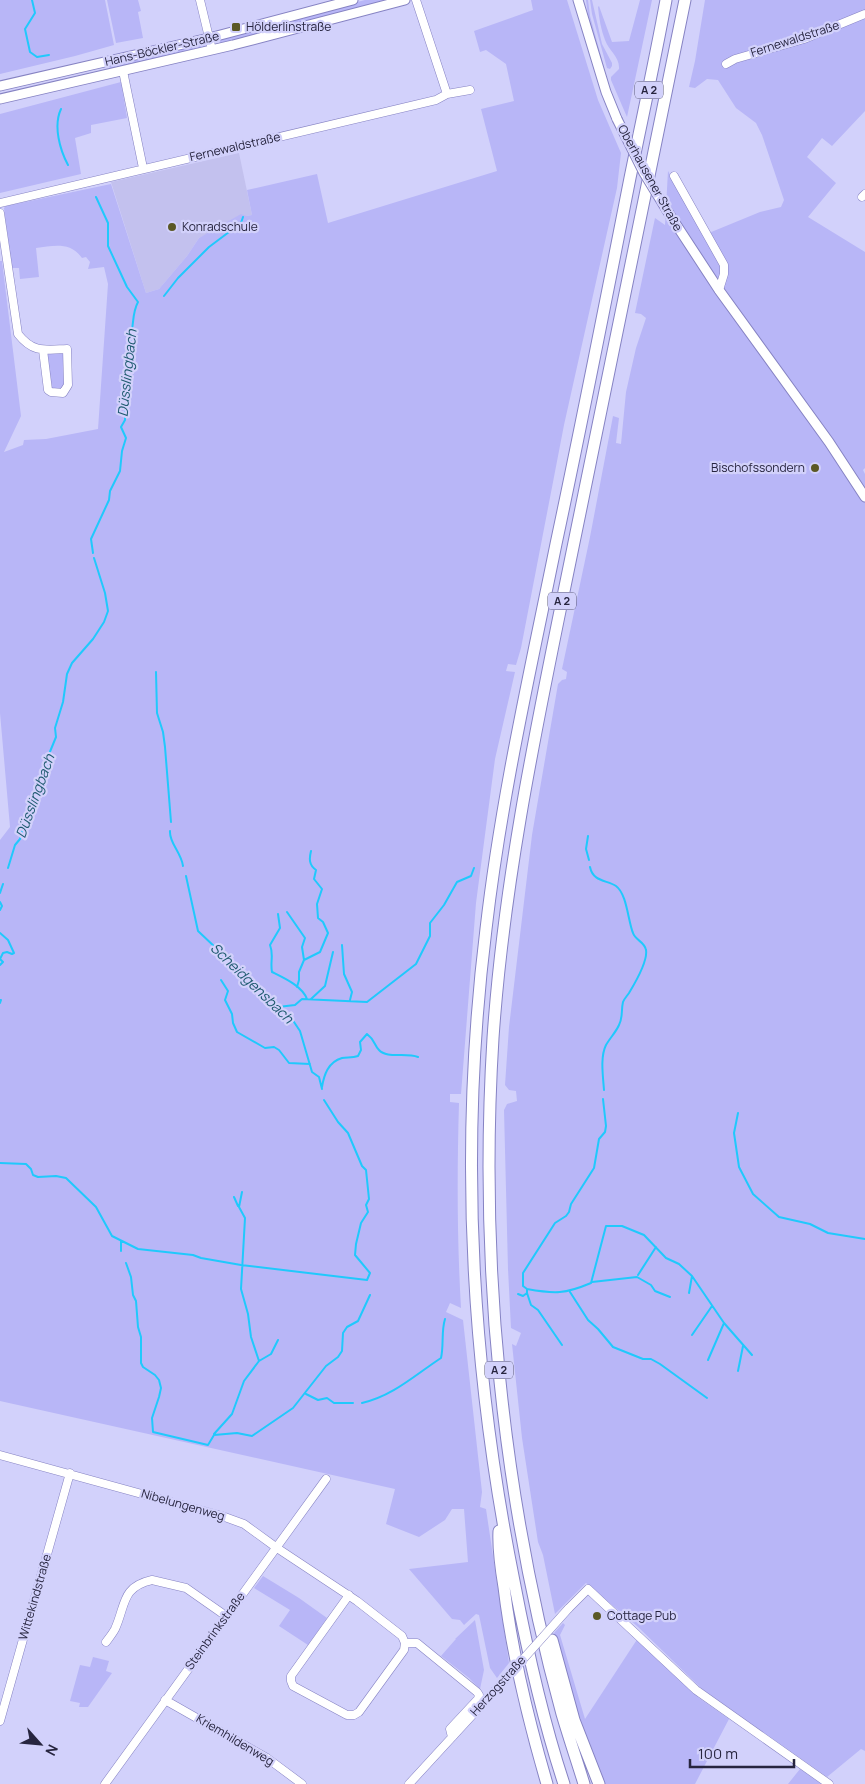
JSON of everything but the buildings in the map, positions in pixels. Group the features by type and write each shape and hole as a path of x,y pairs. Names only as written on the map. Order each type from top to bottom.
{"highway":[{"name":"A 2","path":"564,1784 535,1680 501,1516 483,1388 473,1263 472,1125 474,1066 486,928 518,729 666,0"},
{"name":"A 2","path":"584,1784 562,1715 533,1588 510,1465 497,1350 491,1258 490,1121 494,1037 503,934 525,792 685,0"},
{"path":"501,1516 498,1543 507,1615 518,1672 547,1784"},
{"path":"533,1588 544,1603 552,1641 574,1720 599,1784"}],"main road":[{"name":"Hans-Böckler-Straße","path":"0,86 209,38 353,0"},
{"name":"Hans-Böckler-Straße","path":"0,99 212,50 405,0"},
{"name":"Oberhausener Straße","path":"578,0 606,92 617,119 644,173 719,290 823,434 865,498"}],"street":[{"path":"200,0 212,50"},
{"path":"416,0 447,94"},
{"name":"Fernewaldstraße","path":"726,64 735,59 804,39 865,14"},
{"name":"Hans-Böckler-Straße","path":"123,71 143,168"},
{"name":"Fernewaldstraße","path":"0,203 436,100 447,94 470,90"},
{"name":"Oberhausener Straße","path":"674,176 724,265 724,274 719,290"},
{"path":"0,213 18,334 26,344 36,349 67,349 68,385 63,394 48,390 43,350"},
{"name":"Nibelungenweg","path":"0,1455 70,1473 244,1524 349,1595 402,1636 405,1643 416,1643 477,1692 479,1695 478,1699 450,1730 452,1737"},
{"name":"Wittekindstraße","path":"0,1721 70,1473"},
{"name":"Steinbrinkstraße","path":"105,1784 326,1479"},
{"path":"106,1642 115,1629 127,1595 135,1586 152,1580 186,1588 226,1616"},
{"name":"Herzogstraße","path":"409,1784 588,1589 696,1690 829,1784"},
{"path":"349,1595 291,1676 293,1686 347,1716 356,1714 404,1650 405,1643"},
{"name":"Kriemhildenweg","path":"165,1700 268,1758 302,1784"}],"shaded area":[{"path":"0,0 105,0 114,45 0,74"},
{"path":"107,0 138,0 141,11 138,12 143,38 116,43"},
{"path":"365,0 397,0 221,46 219,38"},
{"path":"531,0 567,0 598,100 621,153 617,188 564,425 521,648 516,665 508,664 506,671 515,672 495,759 476,903 461,1094 450,1094 450,1102 459,1103 458,1206 461,1308 450,1303 446,1312 463,1320 482,1492 480,1507 486,1509 509,1663 497,1678 490,1668 479,1615 476,1614 464,1625 460,1620 452,1619 409,1569 468,1562 464,1509 452,1509 445,1520 419,1537 386,1524 395,1489 0,1401 0,840 10,827 0,713 0,261 2,261 21,416 4,452 23,445 24,440 46,439 98,429 108,284 104,267 88,269 90,262 86,257 82,258 67,247 36,248 39,277 20,279 19,268 12,268 4,208 6,206 111,184 146,293 159,289 187,256 199,238 241,214 246,216 252,215 247,190 317,174 328,223 497,171 481,109 514,101 506,64 486,50 480,52 474,31 533,10"},
{"path":"586,0 588,0 590,16 604,67 588,15"},
{"path":"590,0 592,0 602,44 612,63 610,69 607,68"},
{"path":"640,0 652,0 627,117 611,80 611,77 619,69 619,65 604,36 598,7 612,42 629,41"},
{"path":"705,0 865,0 865,111 832,146 822,138 807,157 836,183 808,217 865,252 865,468 863,470 865,474 865,1751 861,1749 827,1777 702,1689 637,1626 586,1583 555,1614 543,1555 538,1542 522,1438 512,1344 516,1346 521,1333 511,1328 504,1110 507,1104 517,1101 516,1091 509,1090 505,1085 509,1027 532,835 558,684 566,679 567,672 562,669 613,416 619,418 616,443 621,444 626,392 636,348 646,318 641,314 635,313 655,218 665,225 668,171 704,235 760,212 781,207 784,200 762,135 756,123 736,108 718,80 707,79 695,88 689,87"},
{"path":"207,43 207,48 110,71 109,63"},
{"path":"121,82 127,118 91,125 91,133 75,138 81,174 0,193 0,114"},
{"name":"Konradschule","path":"239,153 252,215 199,238 187,256 159,289 146,293 111,182"},
{"path":"61,351 64,356 65,385 64,388 58,391 50,388 46,353"},
{"path":"263,1576 327,1618 308,1645 279,1626 290,1610 254,1588"},
{"path":"475,1620 484,1670 480,1689 441,1656"},
{"path":"563,1623 565,1625 560,1635 585,1719 638,1638 699,1698 729,1719 695,1784 603,1784 573,1700 554,1633"},
{"path":"93,1657 109,1661 106,1671 112,1673 88,1707 79,1707 80,1703 70,1701 80,1665 90,1667"},
{"path":"800,1769 822,1784 788,1784"}],"waterway":[{"name":"Düsslingbach","path":"32,0 35,13 25,29 30,52 37,57 49,55"},
{"name":"Düsslingbach","path":"61,109 58,123 58,138 68,165"},
{"name":"Düsslingbach","path":"93,553 91,539 120,471 122,451 126,438 121,427 125,420 125,404 131,370 127,359 131,352 131,334 138,302 127,287 108,246 108,223 96,197"},
{"path":"164,296 178,278 209,247 241,223 243,217"},
{"name":"Düsslingbach","path":"8,868 15,845 20,839 39,790 39,784 48,765 47,759 56,737 55,728 63,702 67,674 72,663 93,639 104,622 108,611 105,593 94,558"},
{"name":"Scheidgensbach","path":"156,672 157,713 165,747 171,822"},
{"name":"Scheidgensbach","path":"170,831 171,840 183,866"},
{"path":"588,836 586,849 589,860"},
{"path":"304,960 320,952 328,933 323,922 318,918 317,904 322,889 314,879 316,870 310,862 311,851"},
{"path":"590,867 597,878 616,886 620,890 625,901 633,933 646,950 645,960 640,972 623,1002 620,1022 604,1050 602,1067 604,1090"},
{"path":"278,1007 295,1005 302,999 367,1002 416,964 430,936 430,923 444,905 457,882 471,876 474,868"},
{"name":"Scheidgensbach","path":"186,876 198,931 294,1022 300,1031 312,1072 319,1077 322,1089"},
{"name":"Düsslingbach","path":"0,893 3,884"},
{"name":"Düsslingbach","path":"0,902 2,906 0,910"},
{"path":"287,912 305,938 302,947 304,960 299,972 297,987"},
{"path":"278,914 280,928 270,945 272,972 297,986 307,999"},
{"name":"Düsslingbach","path":"0,933 8,940 14,953 3,953 0,959 3,962 0,965"},
{"path":"342,945 344,974 352,992 350,1000"},
{"path":"311,999 325,986 333,952"},
{"path":"221,980 228,991 225,1000 232,1014 237,1032 265,1048 274,1047 279,1050 289,1063 310,1064"},
{"name":"Düsslingbach","path":"0,1000 0,1003"},
{"path":"322,1087 330,1066 342,1058 358,1056 361,1050 360,1042 367,1034 382,1053 418,1057"},
{"path":"518,1294 523,1296 527,1293 527,1289 523,1286 523,1273 555,1223 569,1212 571,1204 594,1168 599,1139 605,1132 606,1126 603,1099"},
{"path":"0,1163 26,1164 31,1169 33,1175 38,1177 56,1176 66,1178 96,1207 112,1236 138,1249 193,1255 241,1265 367,1280 370,1273 355,1255 361,1223 368,1212 366,1205 369,1199 366,1170 362,1166 348,1133 338,1122 324,1100"},
{"path":"738,1113 734,1133 739,1167 753,1194 779,1217 810,1224 828,1233 865,1239"},
{"path":"214,1434 232,1414 244,1381 259,1361 251,1337 248,1314 241,1289 245,1218 239,1207 242,1192"},
{"path":"234,1197 238,1206"},
{"path":"527,1289 560,1292 591,1283 606,1226 622,1226 644,1235 666,1258 679,1264 692,1276 724,1323 752,1355"},
{"path":"121,1241 121,1251"},
{"path":"638,1275 656,1247"},
{"name":"Scheidgensbach","path":"126,1263 136,1301 138,1327 141,1337 141,1363 143,1367 155,1375 159,1380 161,1388 152,1418 153,1432 208,1445 214,1435 237,1433 252,1436 293,1408 326,1366 338,1357 342,1351 343,1333 347,1327 358,1321 370,1295"},
{"path":"689,1293 692,1276"},
{"path":"592,1282 637,1277 651,1285 655,1291 670,1297"},
{"path":"570,1292 588,1320 613,1347 643,1359 651,1359 707,1398"},
{"path":"527,1293 531,1305 538,1310 562,1345"},
{"path":"692,1335 712,1306"},
{"path":"362,1403 394,1390 441,1358 445,1319"},
{"path":"708,1360 724,1323"},
{"path":"259,1361 271,1354 278,1340"},
{"path":"738,1371 743,1346"},
{"path":"306,1394 318,1400 327,1398 334,1403 353,1403"}],"place":[{"name":"Hölderlinstraße","path":"236,27"},
{"name":"Konradschule","path":"172,227"},
{"name":"Bischofssondern","path":"815,468"},
{"name":"Cottage Pub","path":"597,1616"}]}
